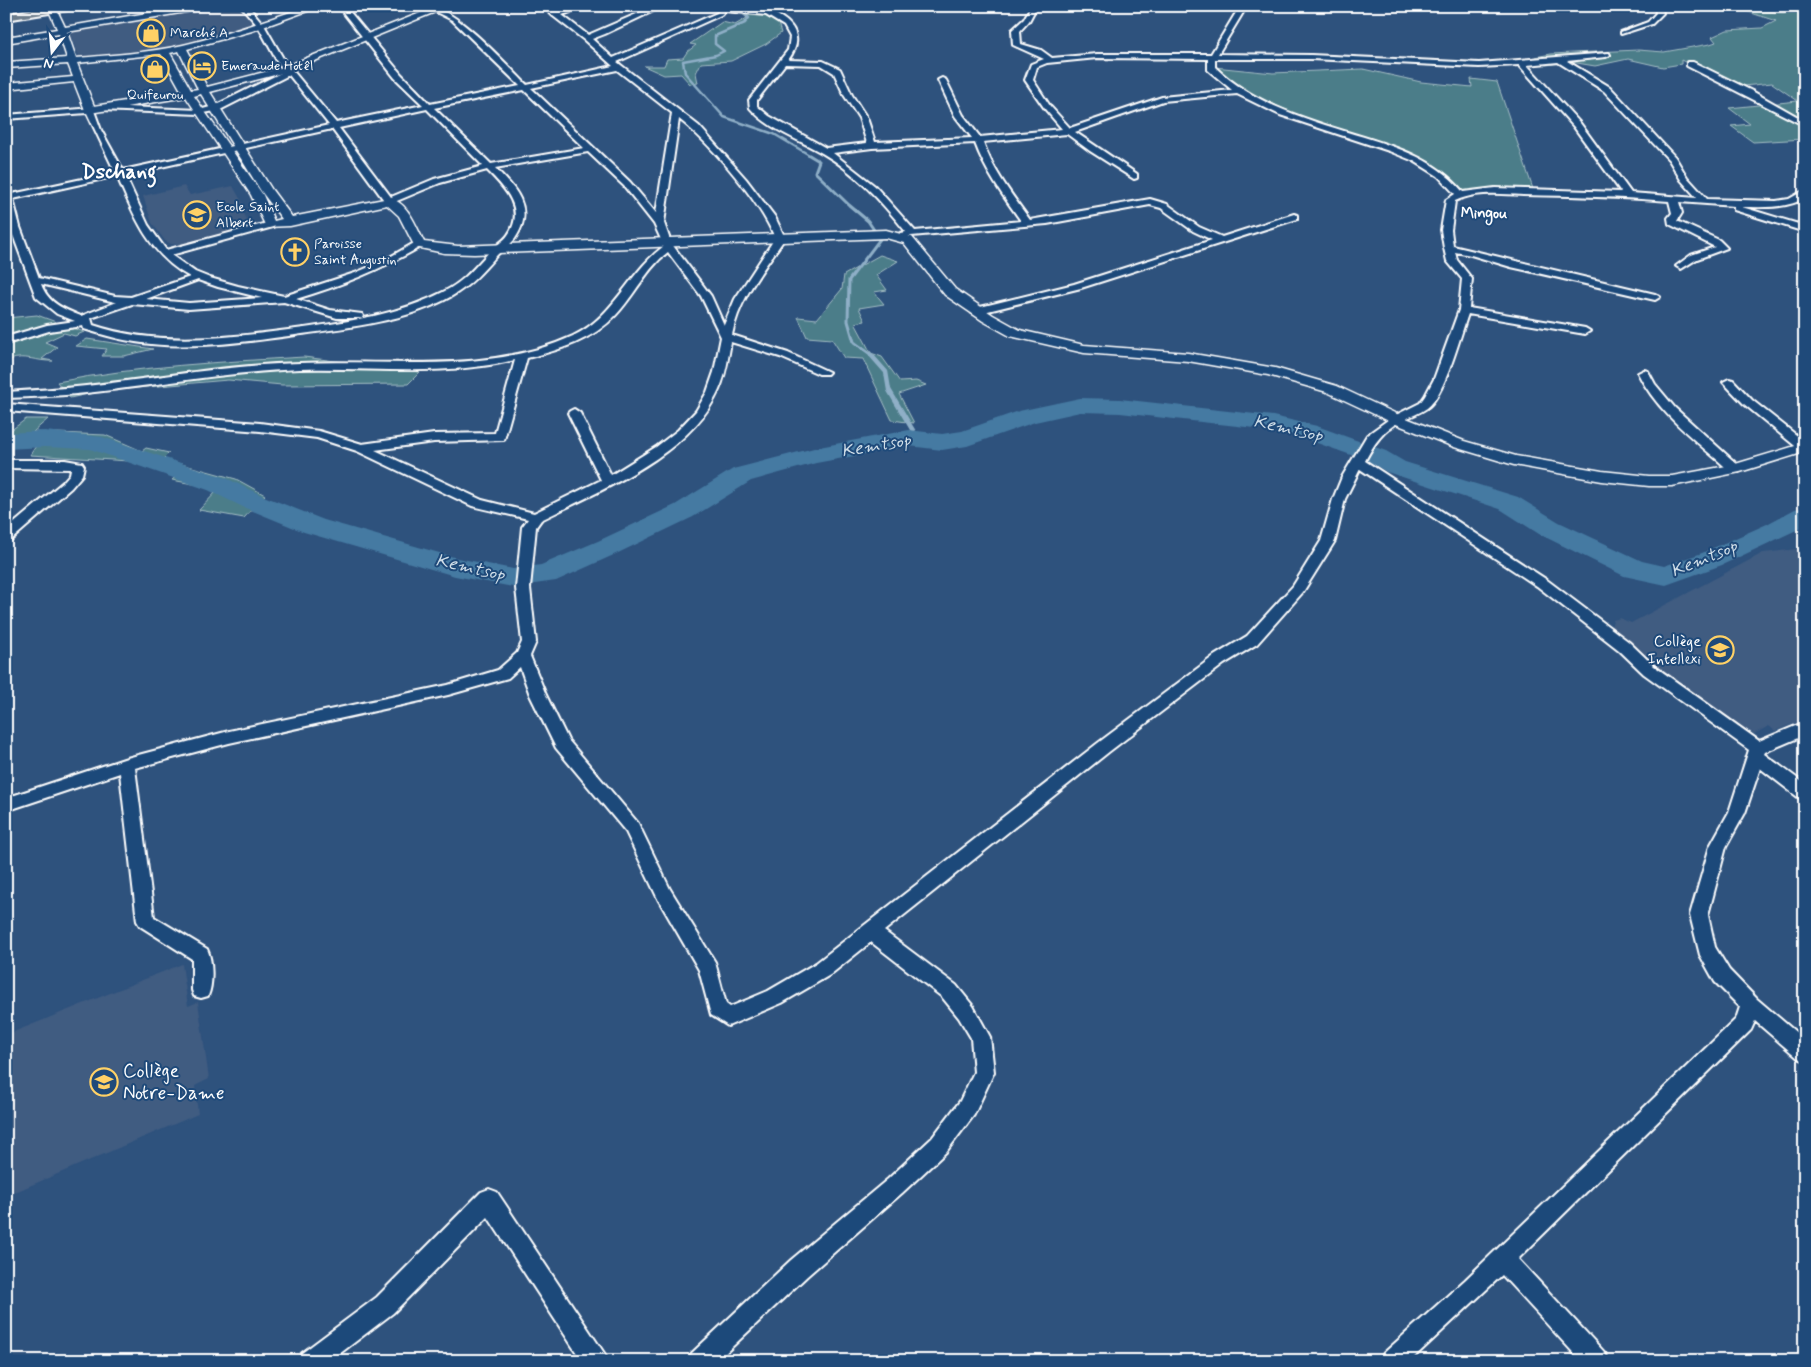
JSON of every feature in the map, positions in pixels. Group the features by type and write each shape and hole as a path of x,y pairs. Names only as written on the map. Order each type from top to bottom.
{"main road":[{"path":"6,17 51,8 74,6"}],"street":[{"path":"6,40 204,6"},
{"path":"244,6 262,25 289,71 334,126 389,201 396,204 406,217 418,244 428,248 668,245 780,238 899,234 1027,223 1066,218 1150,202 1164,206 1196,229 1223,241"},
{"path":"6,65 182,48 262,25 317,6"},
{"path":"198,277 85,317 88,327 106,333 151,341 195,342 297,333 392,315 428,304 468,281 512,236 519,219 520,207 505,183 431,106 398,76 365,38 341,6"},
{"path":"102,108 199,112 217,108 289,71 446,6"},
{"path":"546,6 696,128 743,180 772,220 780,238"},
{"path":"555,15 584,6"},
{"path":"587,38 603,33 661,6"},
{"path":"88,322 60,312 40,297 36,280 15,227 7,195 525,88 616,64 706,20 725,8 764,12 782,6"},
{"path":"1034,6 1028,20 1016,30 1017,45 1038,52 1052,61"},
{"path":"1244,6 1210,63 1211,68 1240,91 1255,100 1310,123 1392,148 1421,161 1449,181 1460,194"},
{"path":"1623,33 1646,25 1656,19 1660,13 1658,6"},
{"path":"51,8 62,30 91,116 132,203 164,254 198,277 236,290 284,299 330,315 392,315"},
{"path":"436,10 454,19 627,184 659,223 668,245 706,296 726,337 784,355 823,372"},
{"path":"764,12 784,24 794,37 795,44 784,62 753,100 754,106 764,117 825,151 867,184 895,212 899,234 914,245 950,292 976,311 1015,333 1084,349 1188,357 1270,371 1332,389 1396,419 1491,454 1602,476 1672,481 1735,469 1804,447"},
{"path":"182,48 204,91 217,108 267,191 290,222"},
{"path":"164,51 199,112 256,195 270,225"},
{"path":"1134,176 1069,131 1036,92 1029,80 1034,66 1052,61 1097,56 1311,57 1448,64 1521,63 1606,55"},
{"path":"1559,59 1607,89 1672,160 1684,178 1704,201"},
{"path":"784,62 823,62 837,71 848,95 860,113 872,145"},
{"path":"1521,63 1576,124 1628,195"},
{"path":"1690,64 1749,93 1805,124"},
{"path":"6,116 90,110 189,94 289,71"},
{"path":"6,86 78,79"},
{"path":"942,80 959,116 978,140 984,157 1004,191 1027,223"},
{"path":"825,151 872,145 978,140 1069,131 1162,99 1240,91"},
{"path":"659,223 676,111"},
{"path":"164,254 270,225 389,201 430,184 491,168 590,149"},
{"path":"523,656 538,695 562,744 632,828 664,894 708,968 718,1009 728,1017 775,997 822,969 872,932 1112,741 1220,660 1252,640 1298,589 1328,541 1348,477 1371,438 1396,419 1424,405 1440,378 1464,310 1468,279 1452,261 1449,248 1446,230 1447,213 1451,200 1460,194 1513,192 1628,195 1729,204 1781,203 1804,196"},
{"path":"1673,198 1677,213 1672,222 1716,242 1722,248 1694,257 1681,266"},
{"path":"1729,204 1766,218 1805,229"},
{"path":"976,311 1077,286 1294,217"},
{"path":"6,805 127,764 229,737 448,690 503,674 523,656 529,642 523,588 529,527 536,516 608,481 665,446 694,420 713,394 722,370 726,337 735,309 780,238"},
{"path":"36,280 127,301 189,306 284,299 359,275 384,264 418,244"},
{"path":"6,395 84,390 240,370 301,366 369,367 468,364 522,356 578,338 597,326 613,312 653,259 668,245"},
{"path":"1449,248 1473,252 1530,268 1655,297"},
{"path":"1464,310 1585,331"},
{"path":"6,341 47,328 88,322"},
{"path":"361,448 434,438 500,437 522,356"},
{"path":"1644,373 1648,384 1654,392 1735,469"},
{"path":"1729,382 1748,402 1804,447"},
{"path":"6,407 260,426 319,435 361,448 477,503 505,511 536,516"},
{"path":"574,413 608,481"},
{"path":"1359,460 1542,584 1624,646 1649,670 1757,752 1805,793"},
{"path":"6,464 65,464 78,466 76,475 72,480 6,536"},
{"path":"1805,728 1757,752 1737,813 1718,846 1699,915 1706,949 1722,976 1750,1005 1805,1052"},
{"path":"127,764 146,921 201,955 201,990"},
{"path":"700,1361 799,1268 895,1186 938,1145 967,1108 984,1072 980,1037 966,1012 949,991 872,932"},
{"path":"1392,1361 1503,1258 1744,1024 1750,1005"},
{"path":"310,1361 385,1305 489,1200 596,1361"},
{"path":"1503,1258 1597,1361"}],"shaded area":[{"name":"Marché A","path":"211,6 239,6 256,25 176,48 79,57 68,30"},
{"name":"Ecole Saint Albert","path":"184,186 190,195 233,186 246,209 242,210 249,223 225,235 187,244 171,244 165,241 152,223 143,196"},
{"name":"Collège Intellexi","path":"1805,548 1805,719 1775,731 1769,726 1754,734 1658,672 1611,627 1613,620 1620,618 1631,623 1763,553"},
{"name":"Collège Notre-Dame","path":"182,964 188,1006 198,1002 209,1079 195,1086 198,1114 6,1196 6,1035"}],"green space":[{"path":"743,6 803,6 774,10 781,33 766,44 731,61 701,63 696,73 698,83 690,84 681,74 664,75 644,66 664,66 667,59 683,58 696,45 690,44 722,22 735,25 747,18 739,11"},
{"path":"1751,7 1785,13 1805,8 1805,139 1753,142 1731,126 1750,124 1729,108 1798,101 1772,83 1734,87 1681,60 1681,64 1663,67 1628,59 1595,66 1571,62 1546,65 1530,58 1551,54 1638,50 1664,52 1710,44 1716,42 1712,37 1727,30 1762,28 1776,21 1745,11"},
{"path":"1214,67 1273,73 1363,69 1421,82 1472,87 1471,79 1497,82 1533,189 1465,191 1434,165 1391,146 1311,121 1242,90"},
{"path":"880,255 898,261 876,275 887,290 874,292 884,304 859,308 865,321 855,323 871,353 882,357 900,382 916,381 926,385 899,394 914,423 892,420 863,359 844,358 832,339 807,337 798,317 817,319 842,289 844,275"},
{"path":"37,315 56,322 6,338 6,318"},
{"path":"68,326 84,332 75,336 64,333 45,342 57,347 42,359 53,361 26,358 10,360 6,358 6,346"},
{"path":"87,339 153,349 124,356 102,356 107,349 76,346"},
{"path":"304,357 420,372 408,384 282,385 228,380 102,391 70,398 57,382 149,368"},
{"path":"26,419 48,419 33,432 105,435 142,451 146,448 169,453 163,459 236,479 265,495 244,518 199,510 219,489 172,480 178,475 129,461 30,455 36,446 6,447 6,434"}],"waterway":[{"path":"742,11 749,18 745,23 715,36 715,44 724,51 716,55 683,61 685,73 724,117 774,134 811,156"},
{"path":"809,155 819,161 815,172 868,221 880,239 849,280 848,321 854,342 873,356"},
{"path":"871,355 886,372 889,390 918,439"},
{"name":"Kemtsop","path":"6,441 45,439 93,442 217,484 252,501 314,526 455,567 513,578 546,574 608,547 684,511 742,475 814,456 909,438 942,442 967,438 1028,416 1080,405 1120,406 1273,423 1308,431 1377,456 1396,467 1509,503 1549,528 1634,569 1666,576 1712,559 1777,530 1805,515"}],"place":[{"name":"Marché A","path":"151,33"},
{"name":"Emeraude Hotêl","path":"202,66"},
{"name":"Quifeurou","path":"155,69"},
{"name":"Ecole Saint Albert","path":"197,215"},
{"name":"Paroisse Saint Augustin","path":"295,252"},
{"name":"Collège Intellexi","path":"1720,650"},
{"name":"Collège Notre-Dame","path":"104,1082"}],"district":[{"name":"Dschang","path":"119,172"},
{"name":"Mingou","path":"1484,214"}]}
